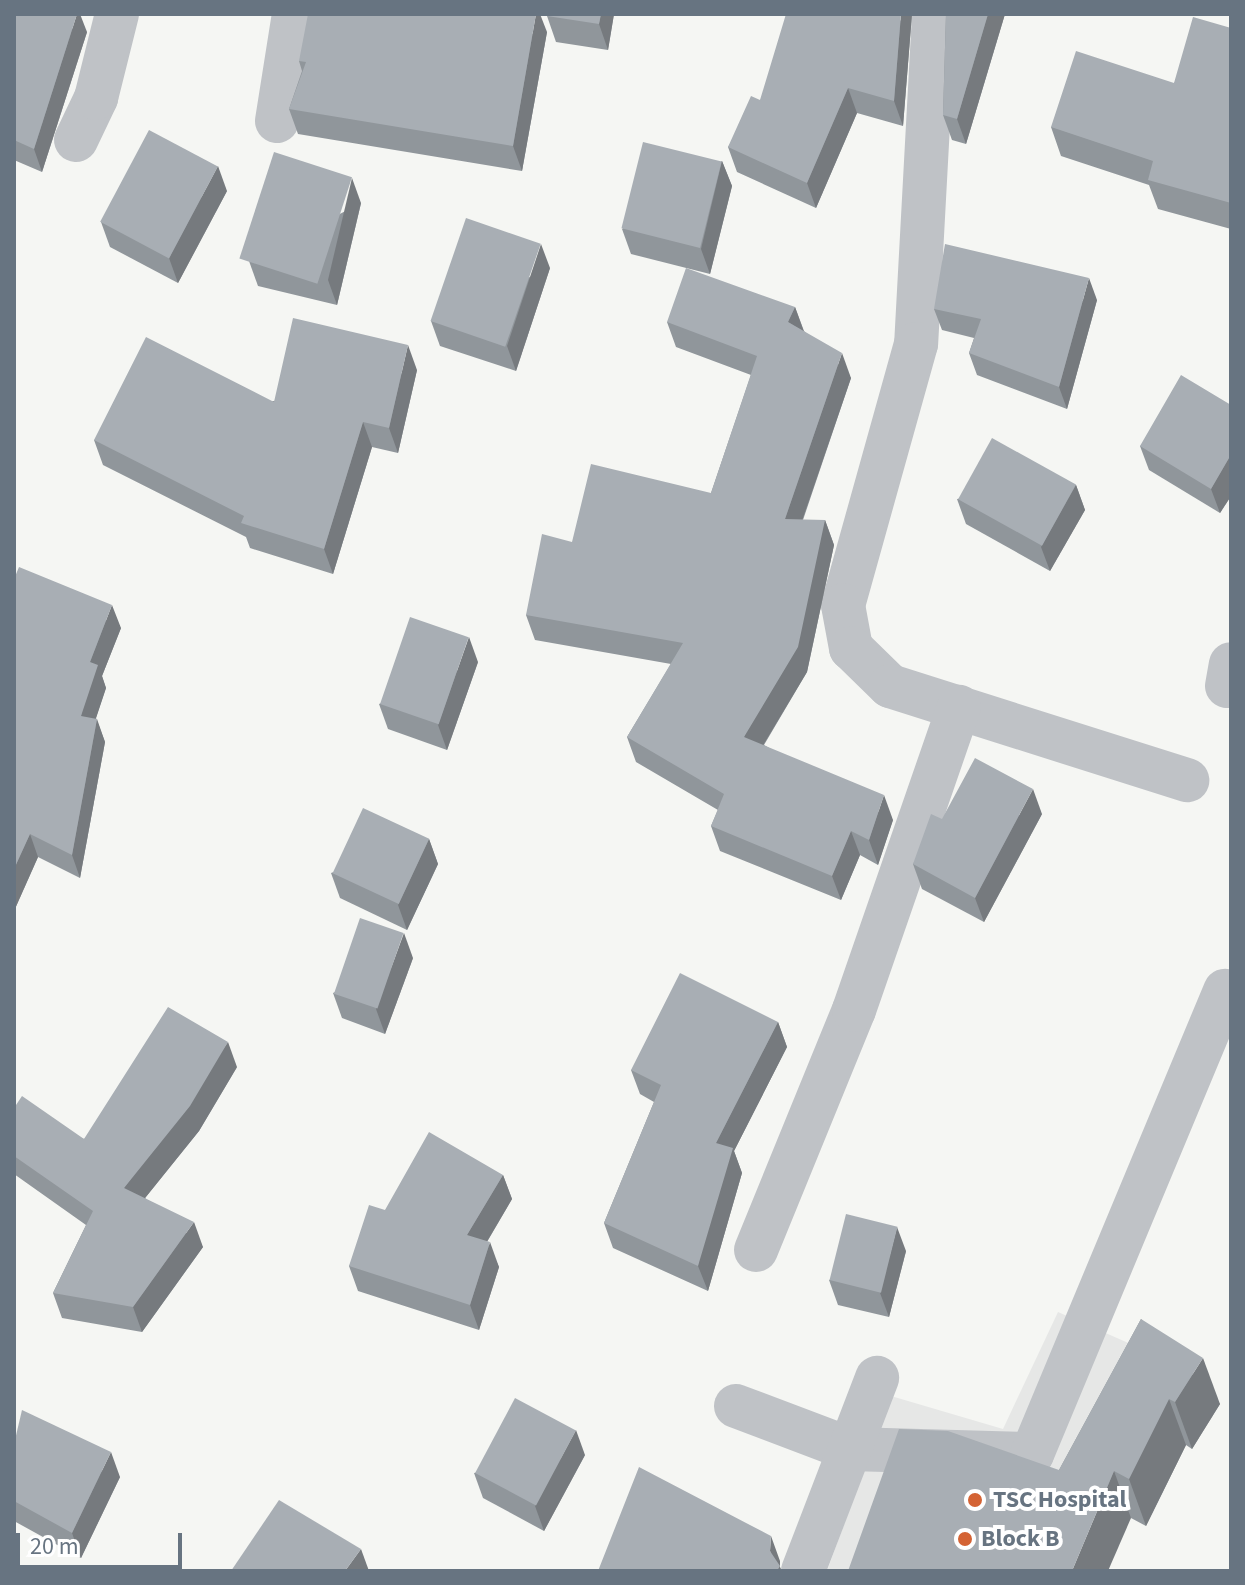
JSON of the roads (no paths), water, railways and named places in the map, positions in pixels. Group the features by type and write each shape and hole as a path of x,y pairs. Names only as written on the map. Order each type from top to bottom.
{"street":[{"path":"76,140 96,98 117,14"},
{"path":"277,121 294,14"},
{"path":"934,14 916,344 843,605 851,648 866,669 890,686 1187,780"},
{"path":"756,1250 854,1010 959,707"},
{"path":"736,1406 850,1449 1032,1454 1225,991"},
{"path":"803,1571 877,1378"}],"place":[{"name":"TSC Hospital","path":"975,1500"},
{"name":"Block B","path":"965,1539"}]}
